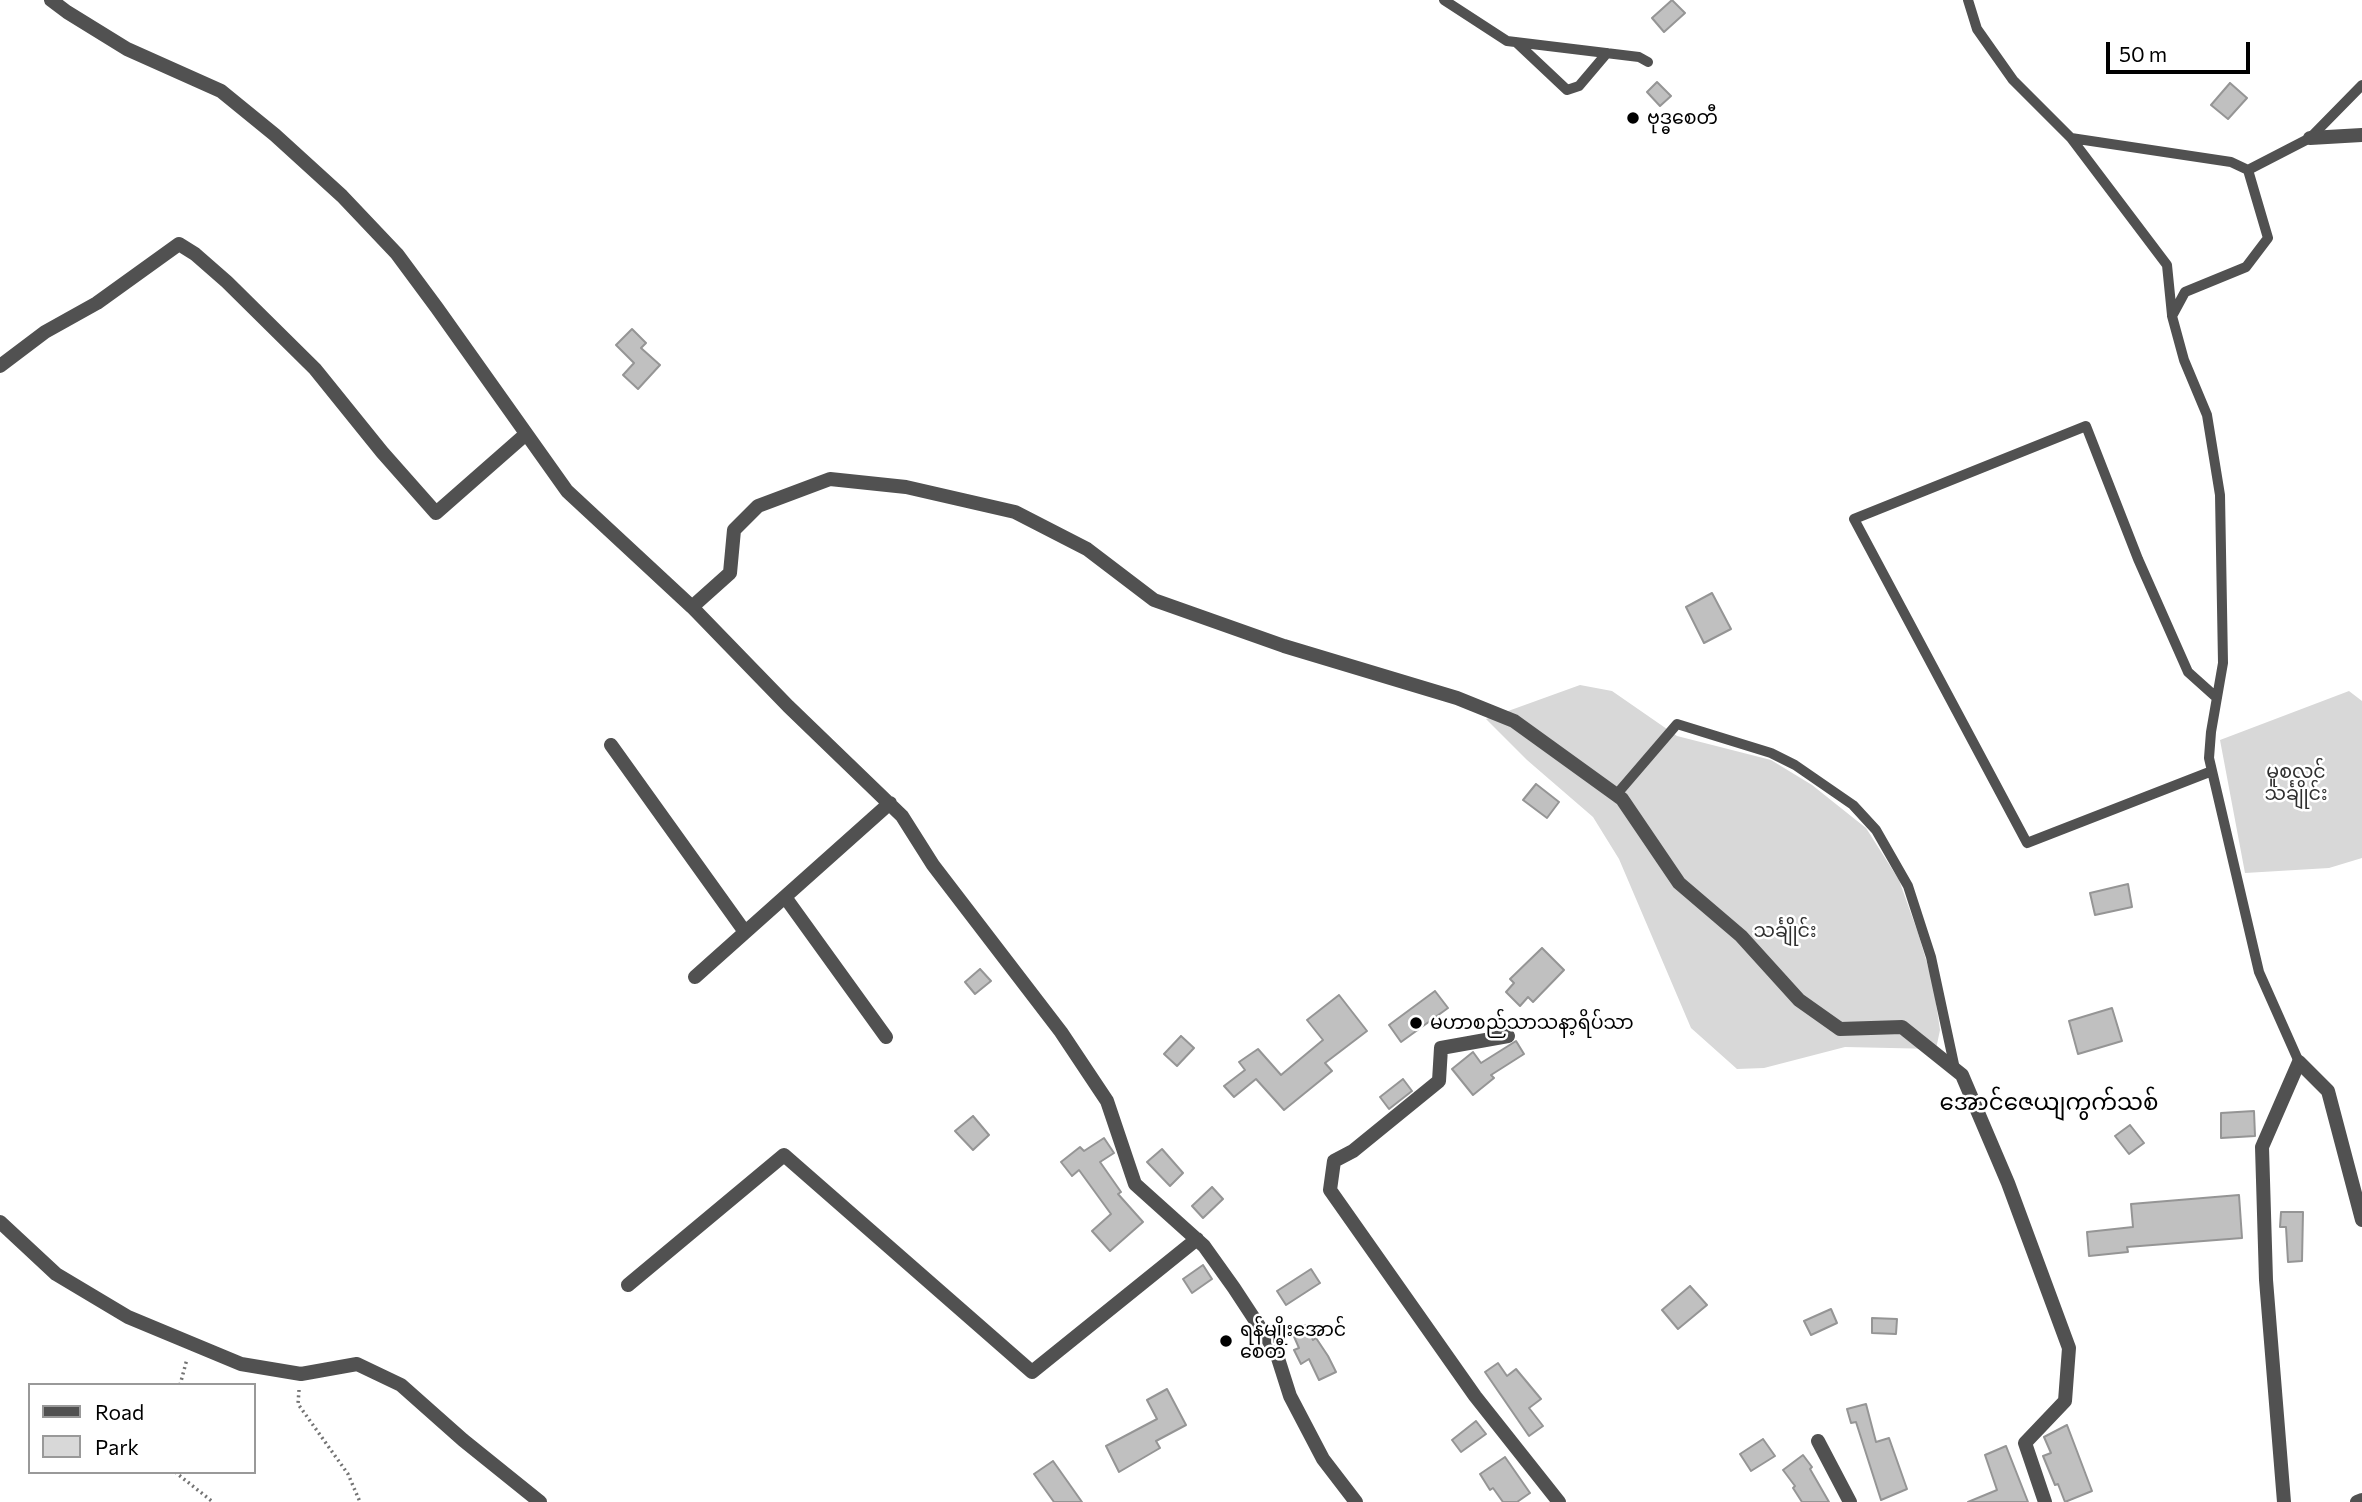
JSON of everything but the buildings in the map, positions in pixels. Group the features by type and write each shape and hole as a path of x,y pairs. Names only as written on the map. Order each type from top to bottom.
{"street":[{"path":"51,0 127,49 221,91 275,135 342,197 397,254 567,491 692,607 788,706 902,816 933,865 1061,1032 1107,1101 1135,1184 1204,1246 1234,1288 1276,1352 1290,1396 1323,1459 1356,1502"},
{"path":"2310,138 2362,135"},
{"path":"0,366 45,332 97,303 179,244 228,282 316,369 382,452 436,513 526,434"},
{"path":"692,607 730,573 734,530 758,506 830,479 906,487 1015,512 1087,549 1154,600 1284,646 1457,698 1514,721 1622,799 1679,883 1741,936 1799,1000 1840,1029 1902,1027 1962,1075 2008,1182 2069,1348 2065,1401 2025,1443 2045,1502"},
{"path":"611,745 745,932"},
{"path":"695,977 890,803"},
{"path":"785,897 886,1037"},
{"path":"1508,1036 1441,1048 1439,1081 1353,1151 1334,1161 1330,1190 1475,1396 1559,1502"},
{"path":"2284,1502 2266,1280 2262,1147 2299,1062 2328,1091 2362,1220"},
{"path":"628,1285 784,1155 1032,1373 1197,1240"},
{"path":"0,1222 56,1274 128,1317 191,1344 241,1364 301,1374 357,1364 401,1385 463,1440 540,1502"},
{"path":"1818,1441 1850,1502"},
{"path":"2357,1502 2362,1500"}],"lane":[{"path":"1444,0 1507,41 1639,57 1648,62"},
{"path":"1968,0 1977,29 2013,80 2071,138 2167,265 2172,316 2184,360 2207,415 2220,495 2223,663 2209,758 2259,972 2299,1062"},
{"path":"1516,42 1567,90 1578,86 1607,53"},
{"path":"2248,170 2310,138 2362,85"},
{"path":"2071,138 2231,162 2248,170 2268,238 2246,267 2185,292 2172,316"},
{"path":"2212,771 2026,843 1854,519 2086,426 2138,559 2188,672 2217,698"},
{"path":"1616,795 1676,724 1771,753 1795,765 1853,805 1876,830 1908,886 1931,957 1955,1070"}],"path":[{"path":"181,1383 191,1344"},
{"path":"301,1374 298,1404 348,1474 360,1502"},
{"path":"178,1474 213,1502"}],"green space":[{"name":"သင်္ချိုင်း","path":"1580,685 1612,691 1677,736 1771,760 1812,785 1866,828 1899,880 1918,933 1933,983 1940,1030 1936,1049 1845,1047 1764,1068 1737,1069 1691,1028 1619,859 1593,817 1527,760 1486,719"},
{"name":"မူစလင် သင်္ချိုင်း","path":"2349,691 2362,701 2362,858 2329,868 2245,873 2220,740"}],"place":[{"name":"ဗုဒ္ဓစေတီ","path":"1633,118"},
{"name":"မဟာစည်သာသနာ့ရိပ်သာ","path":"1416,1023"},
{"name":"ရန်မျိုးအောင် စေတီ","path":"1226,1341"}],"district":[{"name":"အောင်ဇေယျကွက်သစ်","path":"2049,1102"}]}
